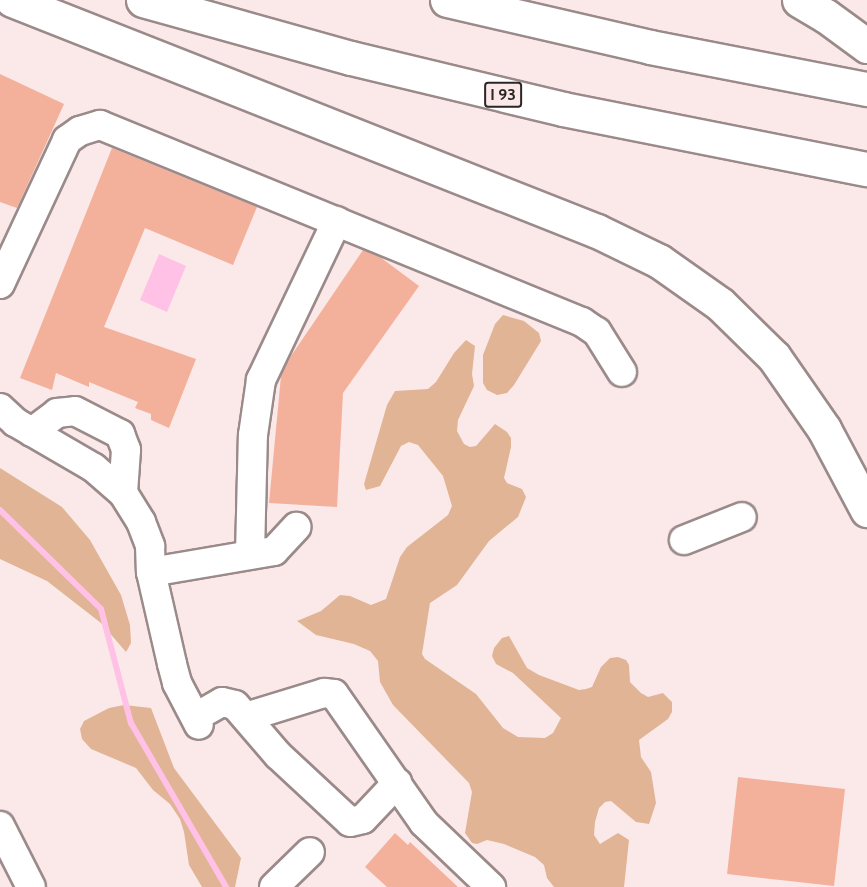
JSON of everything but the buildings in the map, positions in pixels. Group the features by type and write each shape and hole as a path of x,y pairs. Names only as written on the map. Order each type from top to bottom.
{"highway":[{"path":"12,0 597,231 659,261 720,304 774,357 824,429 867,510"},
{"name":"I 93","path":"143,0 341,55 563,109 867,169"},
{"path":"447,0 650,47 867,89"},
{"path":"799,0 826,16 867,46"}],"street":[{"path":"0,284 68,140 80,131 100,125 591,326 622,372"},
{"path":"250,554 253,435 261,380 337,221"},
{"path":"0,408 32,432 94,468 123,493 141,522 150,546 151,572 177,683 203,718 227,702 236,705 274,751 348,821 355,823 361,820 397,783"},
{"path":"32,432 57,413 75,411 120,434 126,450 123,493"},
{"path":"684,540 742,517"},
{"path":"151,572 274,550 296,527"},
{"path":"246,717 324,693 332,693 429,829 491,887"},
{"path":"0,826 31,887"},
{"path":"274,887 310,852"}],"shaded area":[{"path":"159,254 186,266 167,312 140,300"},
{"path":"503,315 524,321 539,333 541,341 514,385 507,393 497,395 487,390 483,383 483,355 495,324"},
{"path":"466,340 475,346 472,374 474,386 458,420 457,431 464,444 470,447 476,446 495,424 507,432 511,438 511,447 504,478 507,483 522,489 526,497 518,517 489,541 457,585 430,603 422,654 425,659 476,694 503,728 518,737 545,738 553,733 561,718 513,673 496,664 492,656 494,648 502,638 509,636 527,668 539,675 579,690 586,689 592,687 601,667 610,658 618,657 626,660 629,665 630,682 641,693 648,697 663,693 672,702 672,712 668,719 639,740 641,757 651,772 656,803 649,824 636,822 611,801 605,802 599,808 595,822 594,835 600,844 618,833 629,840 624,887 554,887 547,878 544,865 535,857 504,844 487,840 477,844 472,843 465,833 472,792 469,783 393,705 380,682 378,661 370,651 354,644 316,635 297,621 321,611 340,595 350,596 371,605 386,599 400,557 407,547 448,515 452,506 443,476 418,445 409,442 401,446 380,486 366,490 364,484 387,405 395,391 428,389 436,382 454,353"},
{"path":"0,468 62,507 90,540 121,595 130,625 131,643 126,652 101,623 47,581 0,559"},
{"path":"124,705 151,708 174,768 241,858 235,887 202,887 189,865 180,819 170,804 153,790 136,768 91,749 82,739 80,729 84,721 109,708"}],"waterway":[{"path":"0,510 101,609 131,723 226,887"}]}
